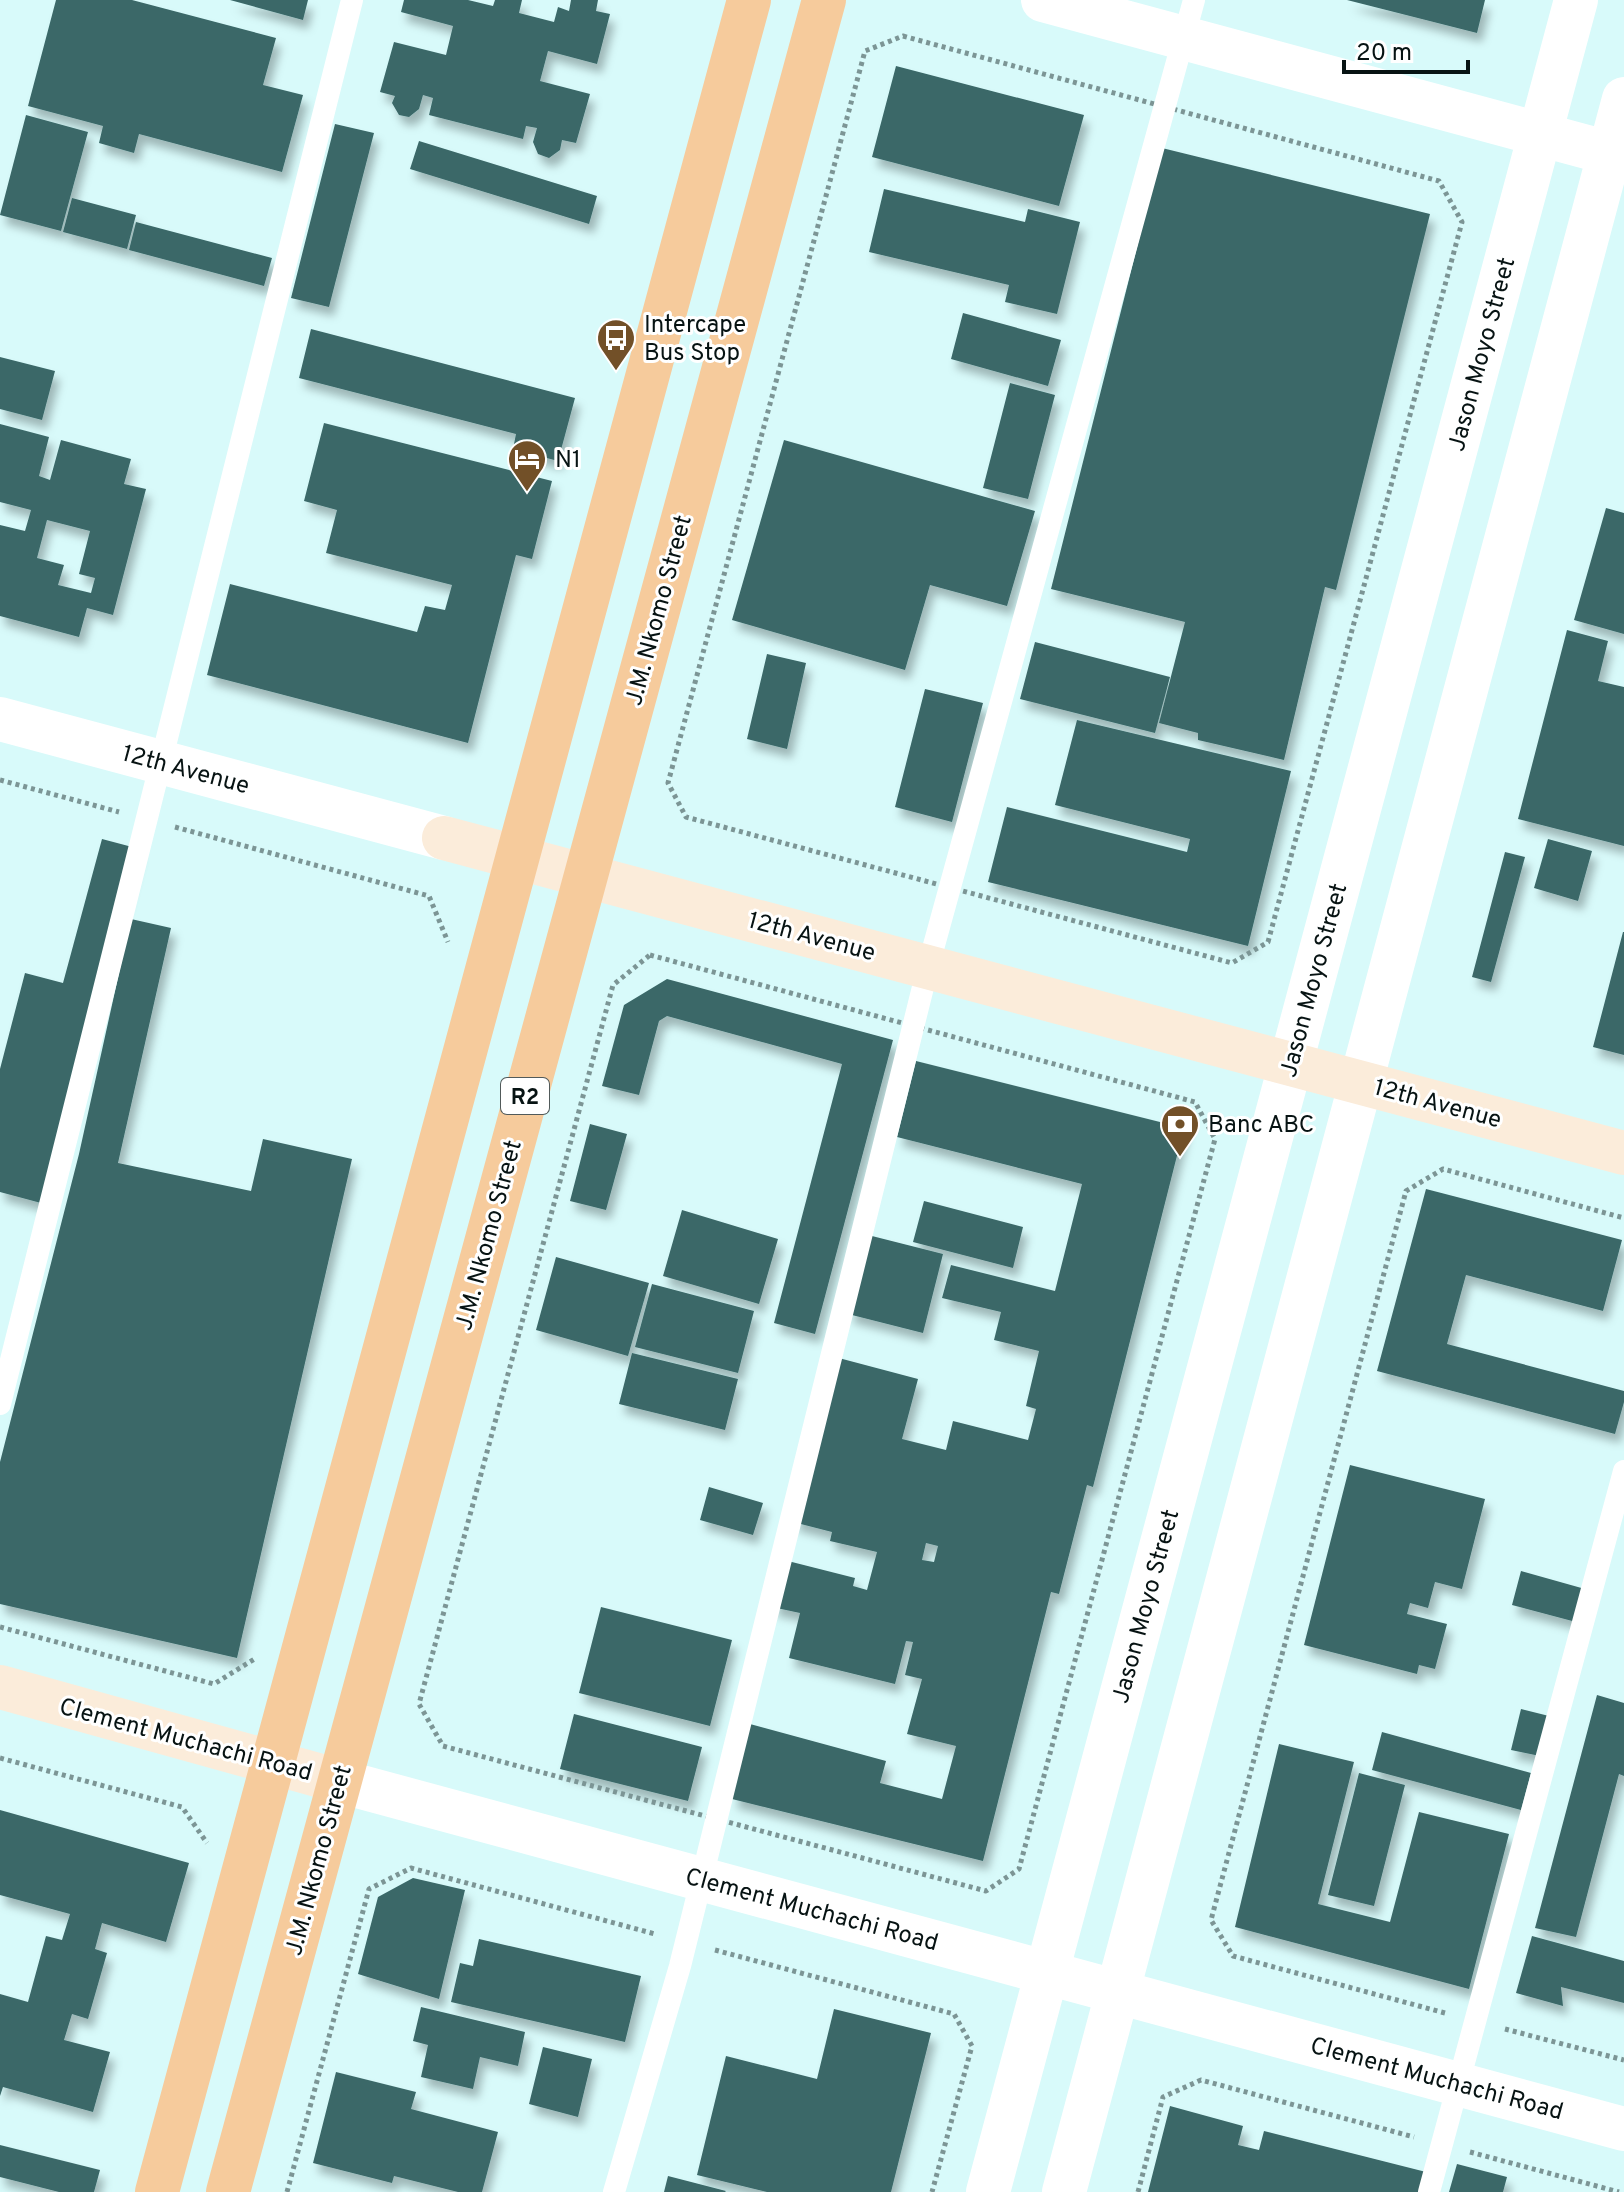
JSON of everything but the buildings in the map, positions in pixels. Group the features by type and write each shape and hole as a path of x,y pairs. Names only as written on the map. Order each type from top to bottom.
{"highway":[{"path":"157,2192 749,0"},
{"name":"J.M. Nkomo Street","path":"228,2192 824,0"}],"main road":[{"name":"12th Avenue","path":"444,838 1624,1153"},
{"name":"Clement Muchachi Road","path":"0,1687 339,1781"}],"street":[{"path":"1043,0 1188,19 1540,134 1617,156"},
{"name":"Jason Moyo Street","path":"988,2192 1576,0"},
{"path":"1064,2192 1361,1082 1617,156 1624,99"},
{"name":"12th Avenue","path":"0,719 444,838"},
{"name":"Clement Muchachi Road","path":"339,1781 1624,2129"}],"lane":[{"path":"0,1404 352,0"},
{"path":"614,2192 686,1942 928,967 1188,19"},
{"path":"1429,2192 1624,1471"}],"path":[{"path":"0,780 429,896 449,939 445,955"},
{"path":"1624,1218 1443,1169 1406,1191 1211,1920 1233,1956 1624,2060"},
{"path":"0,1627 214,1684 256,1658 260,1643"},
{"path":"0,1758 182,1807 207,1842 203,1857"},
{"path":"287,2192 369,1889 411,1868 954,2014 972,2046 932,2192"},
{"path":"1138,2192 1163,2097 1201,2080"}],"place":[{"name":"Intercape Bus Stop","path":"616,372"},
{"name":"N1","path":"527,493"},
{"name":"Banc ABC","path":"1180,1158"}]}
